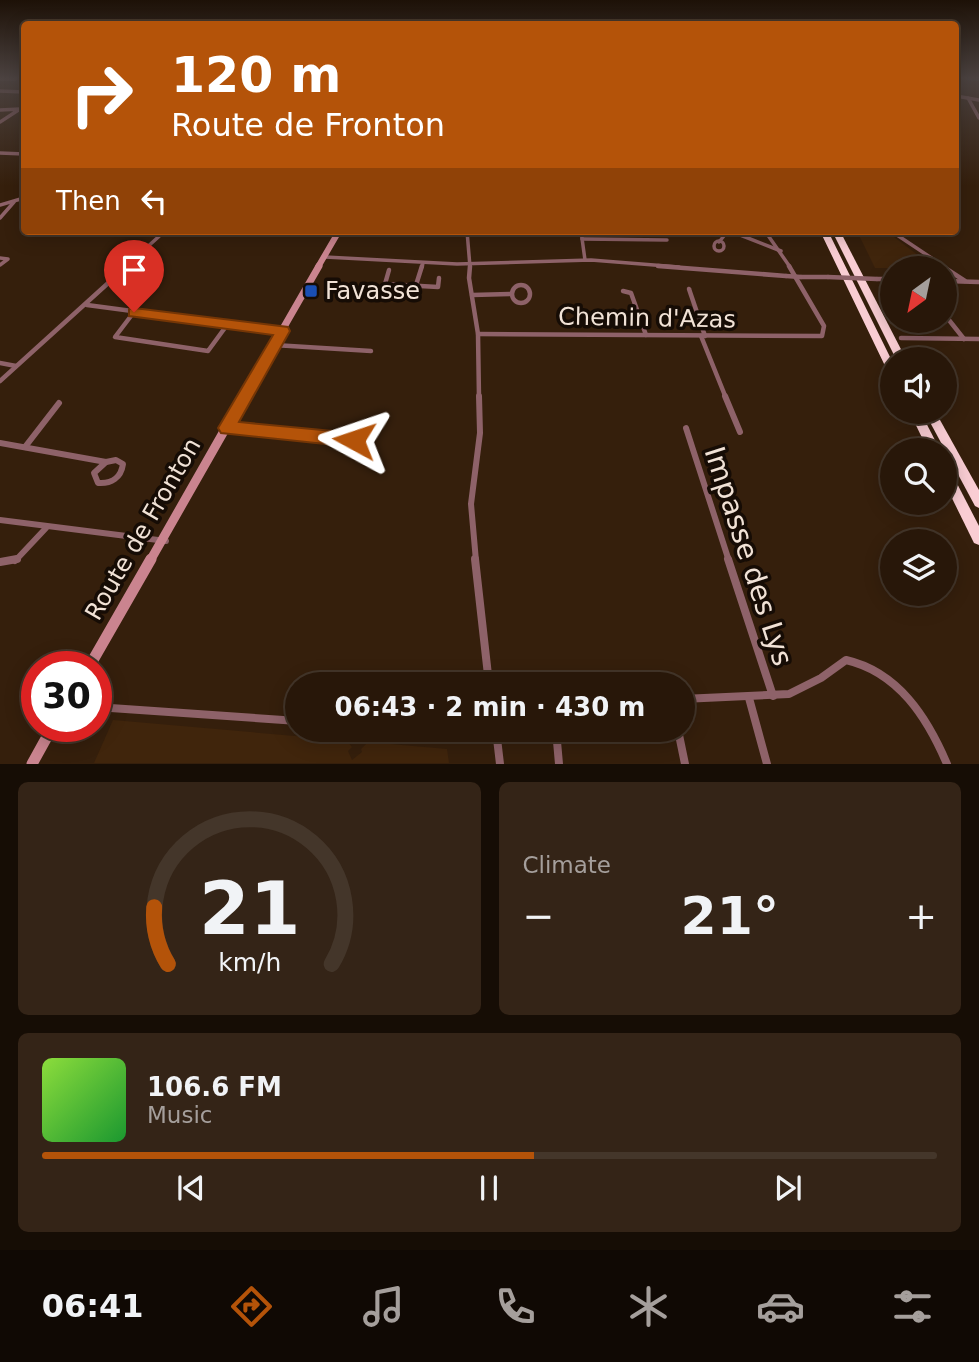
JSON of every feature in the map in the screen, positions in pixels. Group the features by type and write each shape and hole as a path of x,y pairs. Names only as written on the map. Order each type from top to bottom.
{"highway":[{"path":"826,235 881,347"},
{"path":"838,235 895,347"},
{"path":"936,424 979,502"},
{"path":"957,496 979,539"}],"main road":[{"name":"Route de Fronton","path":"99,651 164,541 336,235"},
{"path":"32,764 44,742"}],"street":[{"path":"0,153 21,154"},
{"path":"0,205 21,199"},
{"path":"0,218 14,202"},
{"path":"0,381 87,305 91,297 161,235"},
{"path":"419,235 450,235"},
{"path":"467,235 478,334 480,433 471,504 487,672"},
{"path":"582,235 585,260"},
{"path":"719,242 725,235"},
{"path":"740,235 782,251"},
{"path":"768,235 782,251"},
{"path":"897,235 928,256"},
{"path":"582,239 667,240"},
{"name":"Chemin d'Azas","path":"478,334 816,337 825,333 824,326 782,251"},
{"path":"325,257 470,264 585,260 801,277 880,279"},
{"path":"0,258 8,258 0,265"},
{"path":"416,285 423,263"},
{"path":"389,270 385,284 438,286 439,278"},
{"path":"957,275 965,281"},
{"path":"958,281 979,282"},
{"path":"524,287 532,295 523,302 513,299 510,294 514,288 524,287"},
{"path":"689,289 703,336 740,432"},
{"path":"623,291 631,293 646,335"},
{"path":"472,295 510,294"},
{"path":"87,305 283,331"},
{"path":"134,312 115,337 208,351 227,325"},
{"path":"957,330 964,339"},
{"path":"901,338 979,339"},
{"path":"274,345 371,351"},
{"path":"0,363 16,366"},
{"path":"25,447 59,402"},
{"path":"227,428 354,440"},
{"name":"Impasse des Lys","path":"686,428 773,696"},
{"path":"0,443 106,462 120,461 122,472 114,480 98,483 94,473 106,462"},
{"path":"0,520 164,541"},
{"path":"0,562 15,561 46,527"},
{"path":"695,699 773,696 805,687 846,660 856,661 881,674 919,713 947,764"},
{"path":"749,698 767,764"},
{"path":"112,708 285,720"},
{"path":"497,742 500,764"},
{"path":"557,742 559,764"},
{"path":"680,742 685,764"}],"shaded area":[{"path":"859,235 891,235 919,256 880,256 880,268 875,268"},
{"path":"113,720 285,735 285,742 348,742 352,747 348,751 352,760 362,752 361,749 368,742 447,749 449,763 94,763 103,742 112,742"}],"place":[{"name":"Favasse","path":"311,291"}],"route":[{"path":"134,312 283,331 227,428 354,440"}]}
